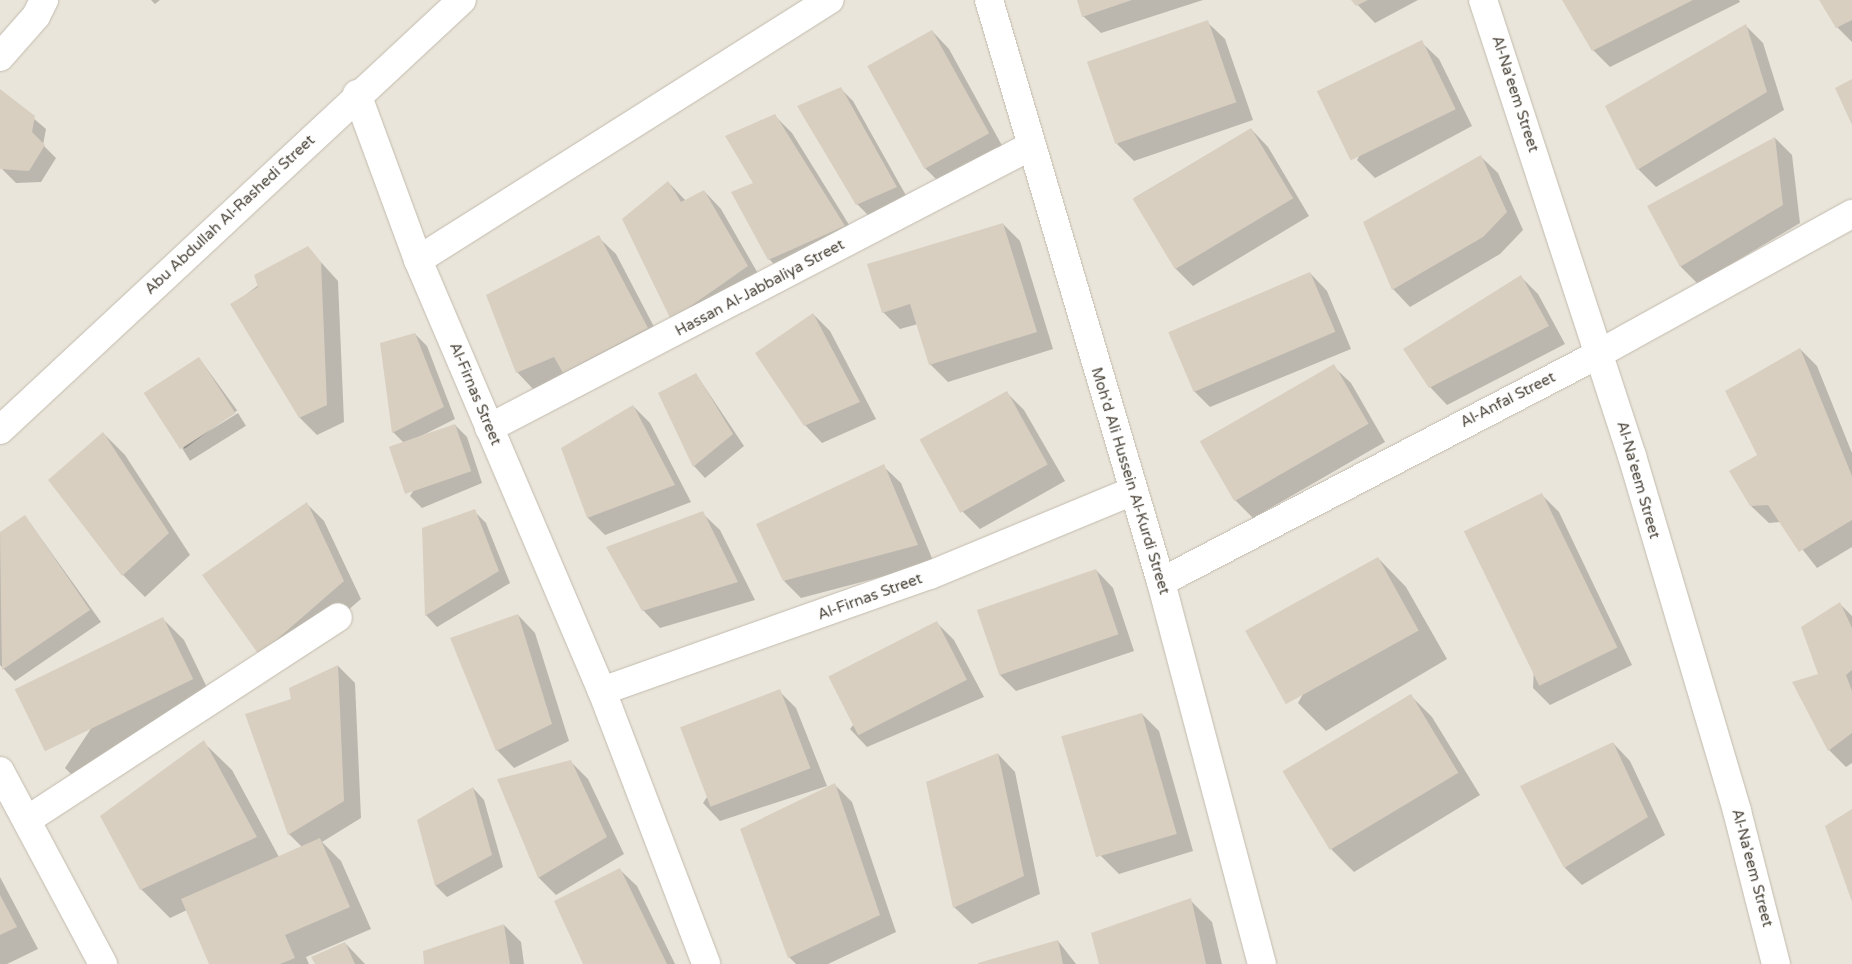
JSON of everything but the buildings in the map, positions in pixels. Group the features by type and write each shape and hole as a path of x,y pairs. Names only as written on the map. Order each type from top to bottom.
{"street":[{"path":"0,57 36,16 44,0"},
{"name":"Abu Abdullah Al-Rashedi Street","path":"0,430 357,94 462,0"},
{"path":"418,260 830,0"},
{"name":"Moh'd Ali Hussein Al-Kurdi Street","path":"989,0 1161,582 1262,964"},
{"name":"Al-Na'eem Street","path":"1483,0 1600,353 1737,811 1776,964"},
{"name":"Al-Firnas Street","path":"357,94 418,260 602,691 706,964"},
{"name":"Hassan Al-Jabbaliya Street","path":"489,428 1031,146"},
{"name":"Al-Anfal Street","path":"1161,582 1600,353 1852,214"},
{"name":"Al-Firnas Street","path":"602,691 930,575 1133,492"},
{"path":"27,820 338,617"},
{"path":"0,771 103,964"}],"shaded area":[{"path":"0,0 1852,0 1852,964 0,964"}]}
